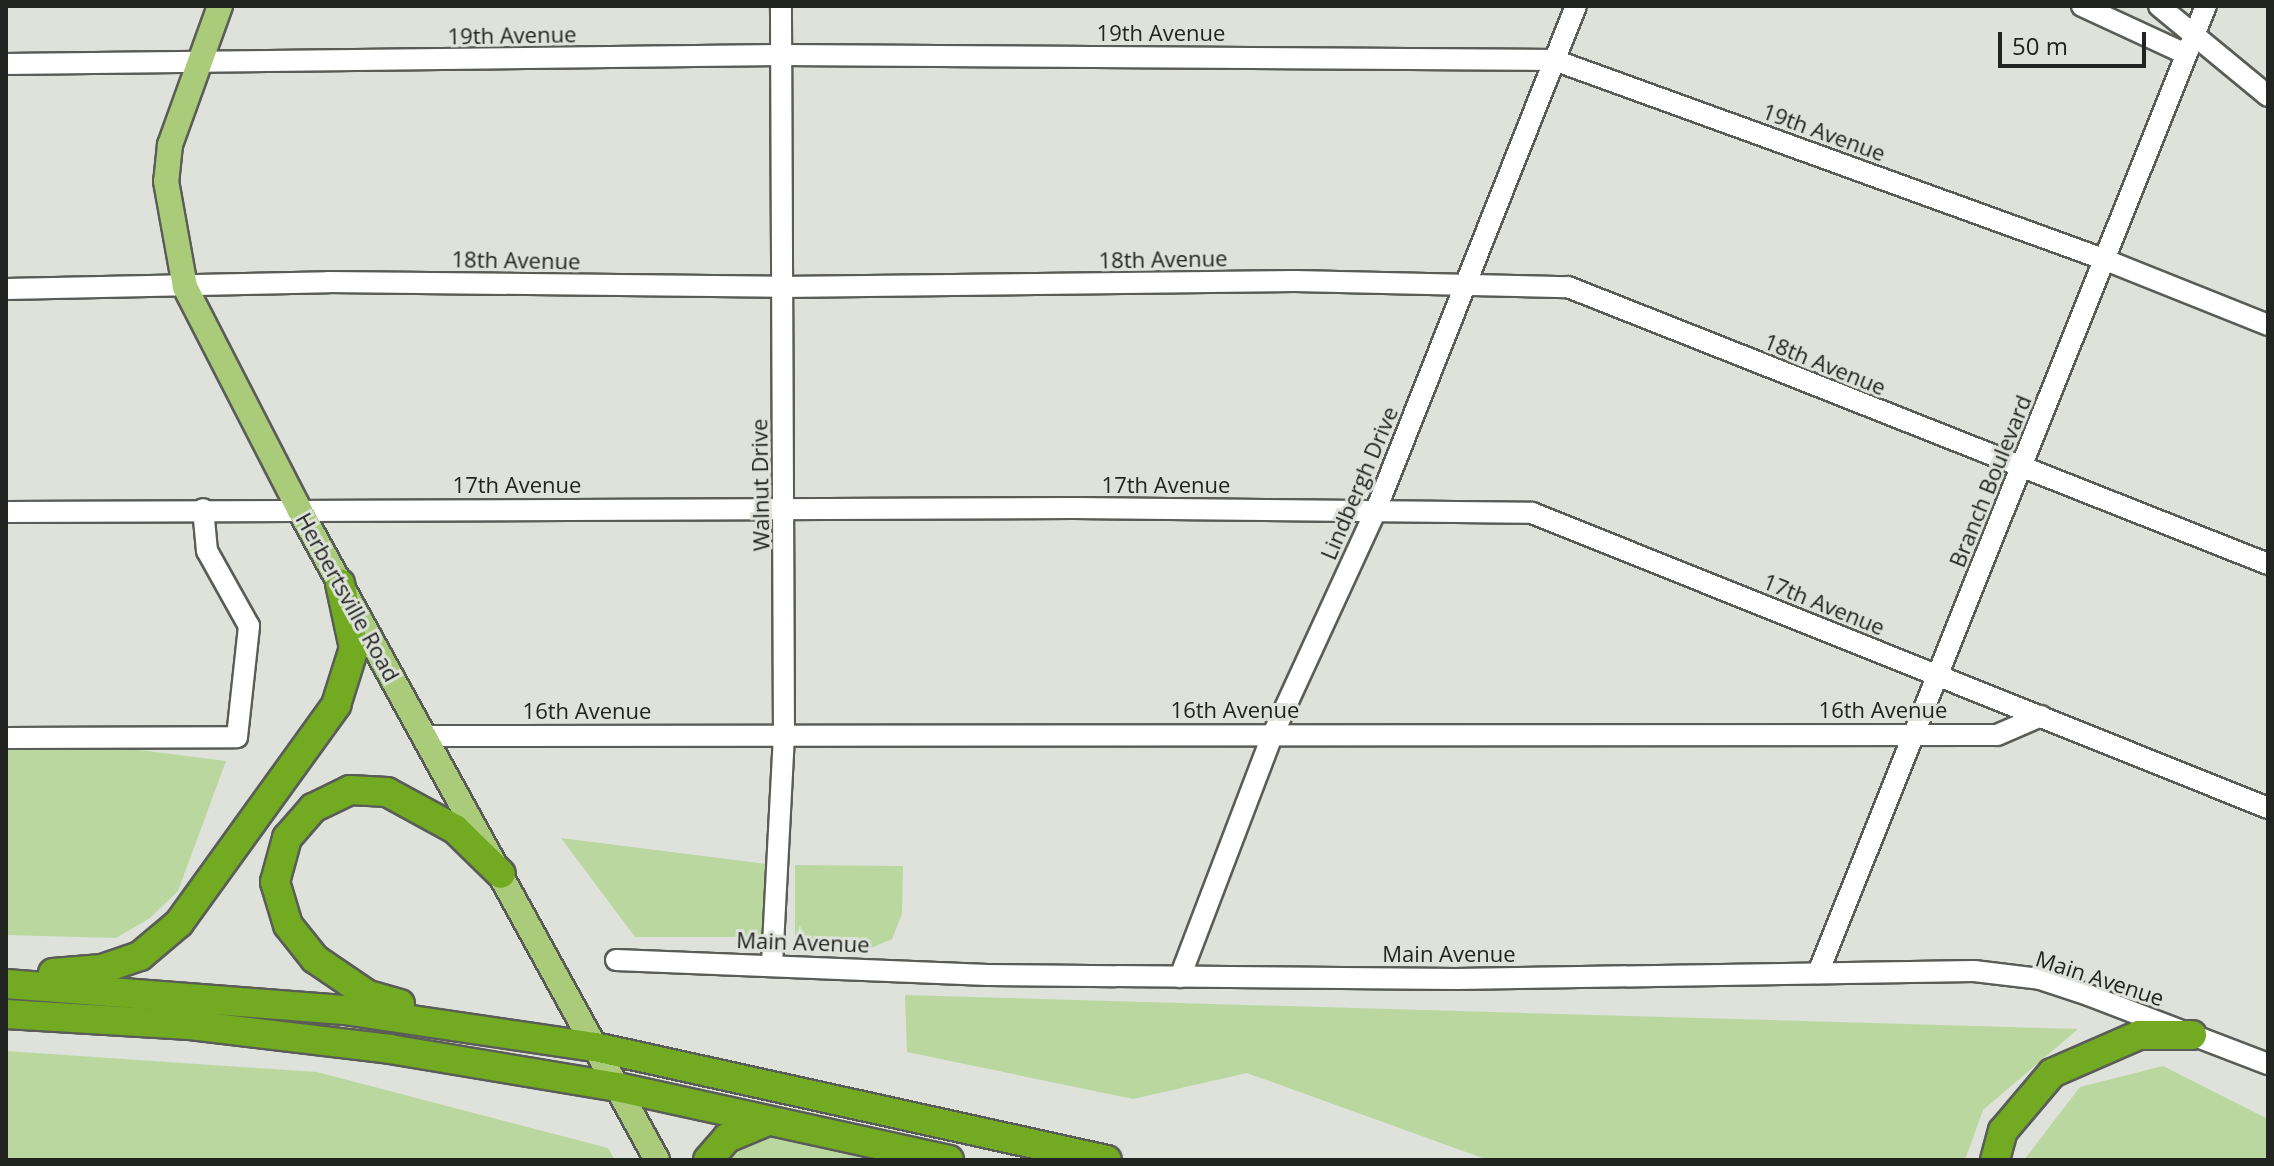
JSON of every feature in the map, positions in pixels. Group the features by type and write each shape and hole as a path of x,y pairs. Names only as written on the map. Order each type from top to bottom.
{"highway":[{"path":"6,978 102,969 140,956 179,923 336,705 354,648 340,583"},
{"path":"501,874 422,806 387,792 350,790 313,808 287,838 275,882 288,925 315,959 368,995 529,1038"},
{"path":"6,984 344,1010 595,1047 1107,1160"},
{"path":"6,1014 206,1026 617,1087 949,1160"},
{"path":"1995,1160 2003,1131 2052,1073 2139,1035 2192,1035"},
{"path":"708,1160 727,1138 768,1121"}],"main road":[{"name":"Herbertsville Road","path":"220,6 170,145 166,181 185,287 299,509 657,1160"}],"street":[{"name":"Walnut Drive","path":"772,964 784,735 786,508 781,287 781,6"},
{"name":"Lindbergh Drive","path":"1180,977 1273,734 1376,510 1576,6"},
{"path":"2082,6 2190,46 2268,96"},
{"path":"2159,6 2190,46"},
{"name":"Branch Boulevard","path":"1818,973 2206,6"},
{"name":"19th Avenue","path":"6,64 780,55 1554,60 2103,259 2268,325"},
{"name":"18th Avenue","path":"6,289 328,282 781,287 1468,281 1568,287 2268,564"},
{"name":"17th Avenue","path":"6,512 786,508 1532,513 2268,808"},
{"path":"6,738 237,737 249,626 207,551 203,509"},
{"name":"16th Avenue","path":"425,736 1997,735 2041,716"},
{"name":"Main Avenue","path":"616,960 1180,977 1974,971 2040,979 2268,1064"}],"green space":[{"path":"6,733 226,761 178,891 150,918 116,938 6,935"},
{"path":"561,838 766,864 766,937 635,937"},
{"path":"795,865 903,866 902,914 892,939 871,948 805,944 795,935"},
{"path":"905,995 2078,1029 1983,1110 1965,1160 1488,1160 1247,1073 1133,1099 907,1052"},
{"path":"6,1051 317,1072 608,1148 615,1160 6,1160"},
{"path":"2163,1066 2268,1119 2268,1160 2024,1160 2080,1087"},
{"path":"766,1136 871,1160 719,1160"}]}
